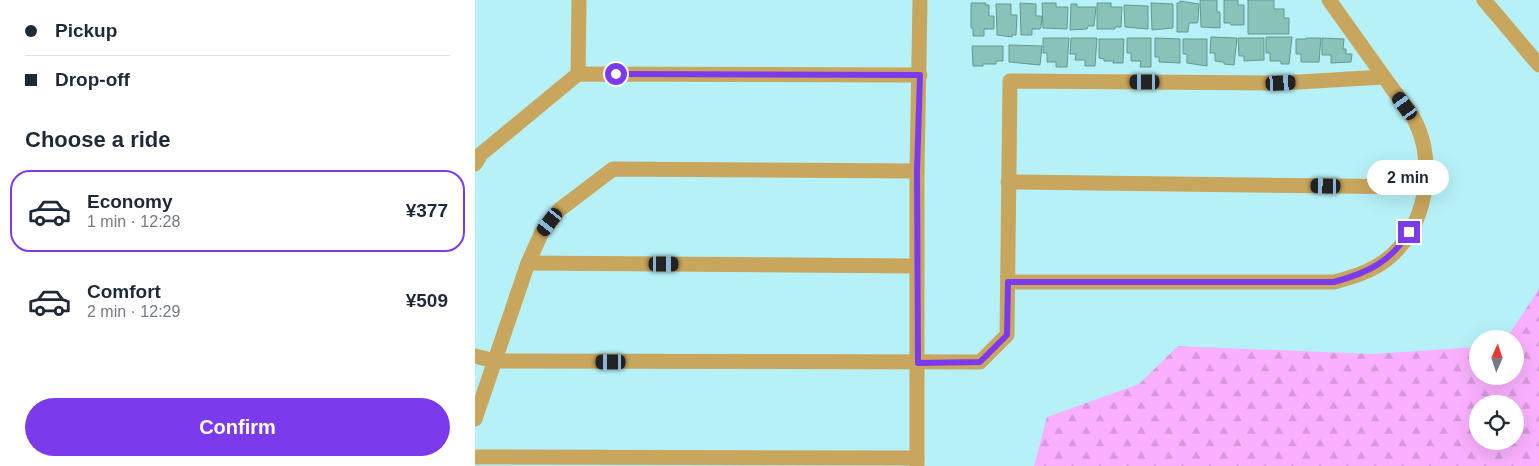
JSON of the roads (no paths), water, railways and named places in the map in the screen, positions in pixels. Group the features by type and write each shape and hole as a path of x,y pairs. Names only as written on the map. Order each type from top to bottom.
{"street":[{"path":"578,74 579,0"},
{"path":"475,457 917,462 917,171 920,0"},
{"path":"1008,282 1334,282 1359,276 1387,259 1403,242 1416,221 1425,187 1427,168 1425,146 1415,120 1329,0"},
{"path":"1484,0 1539,66"},
{"path":"475,164 481,154 578,74 920,75"},
{"path":"475,356 495,361 980,362 1007,335 1010,81 1281,83 1384,77"},
{"path":"475,418 528,263 541,234 559,210 613,169 917,171"},
{"path":"1008,182 1425,187"},
{"path":"528,263 917,266"},
{"path":"475,453 475,466"}]}
